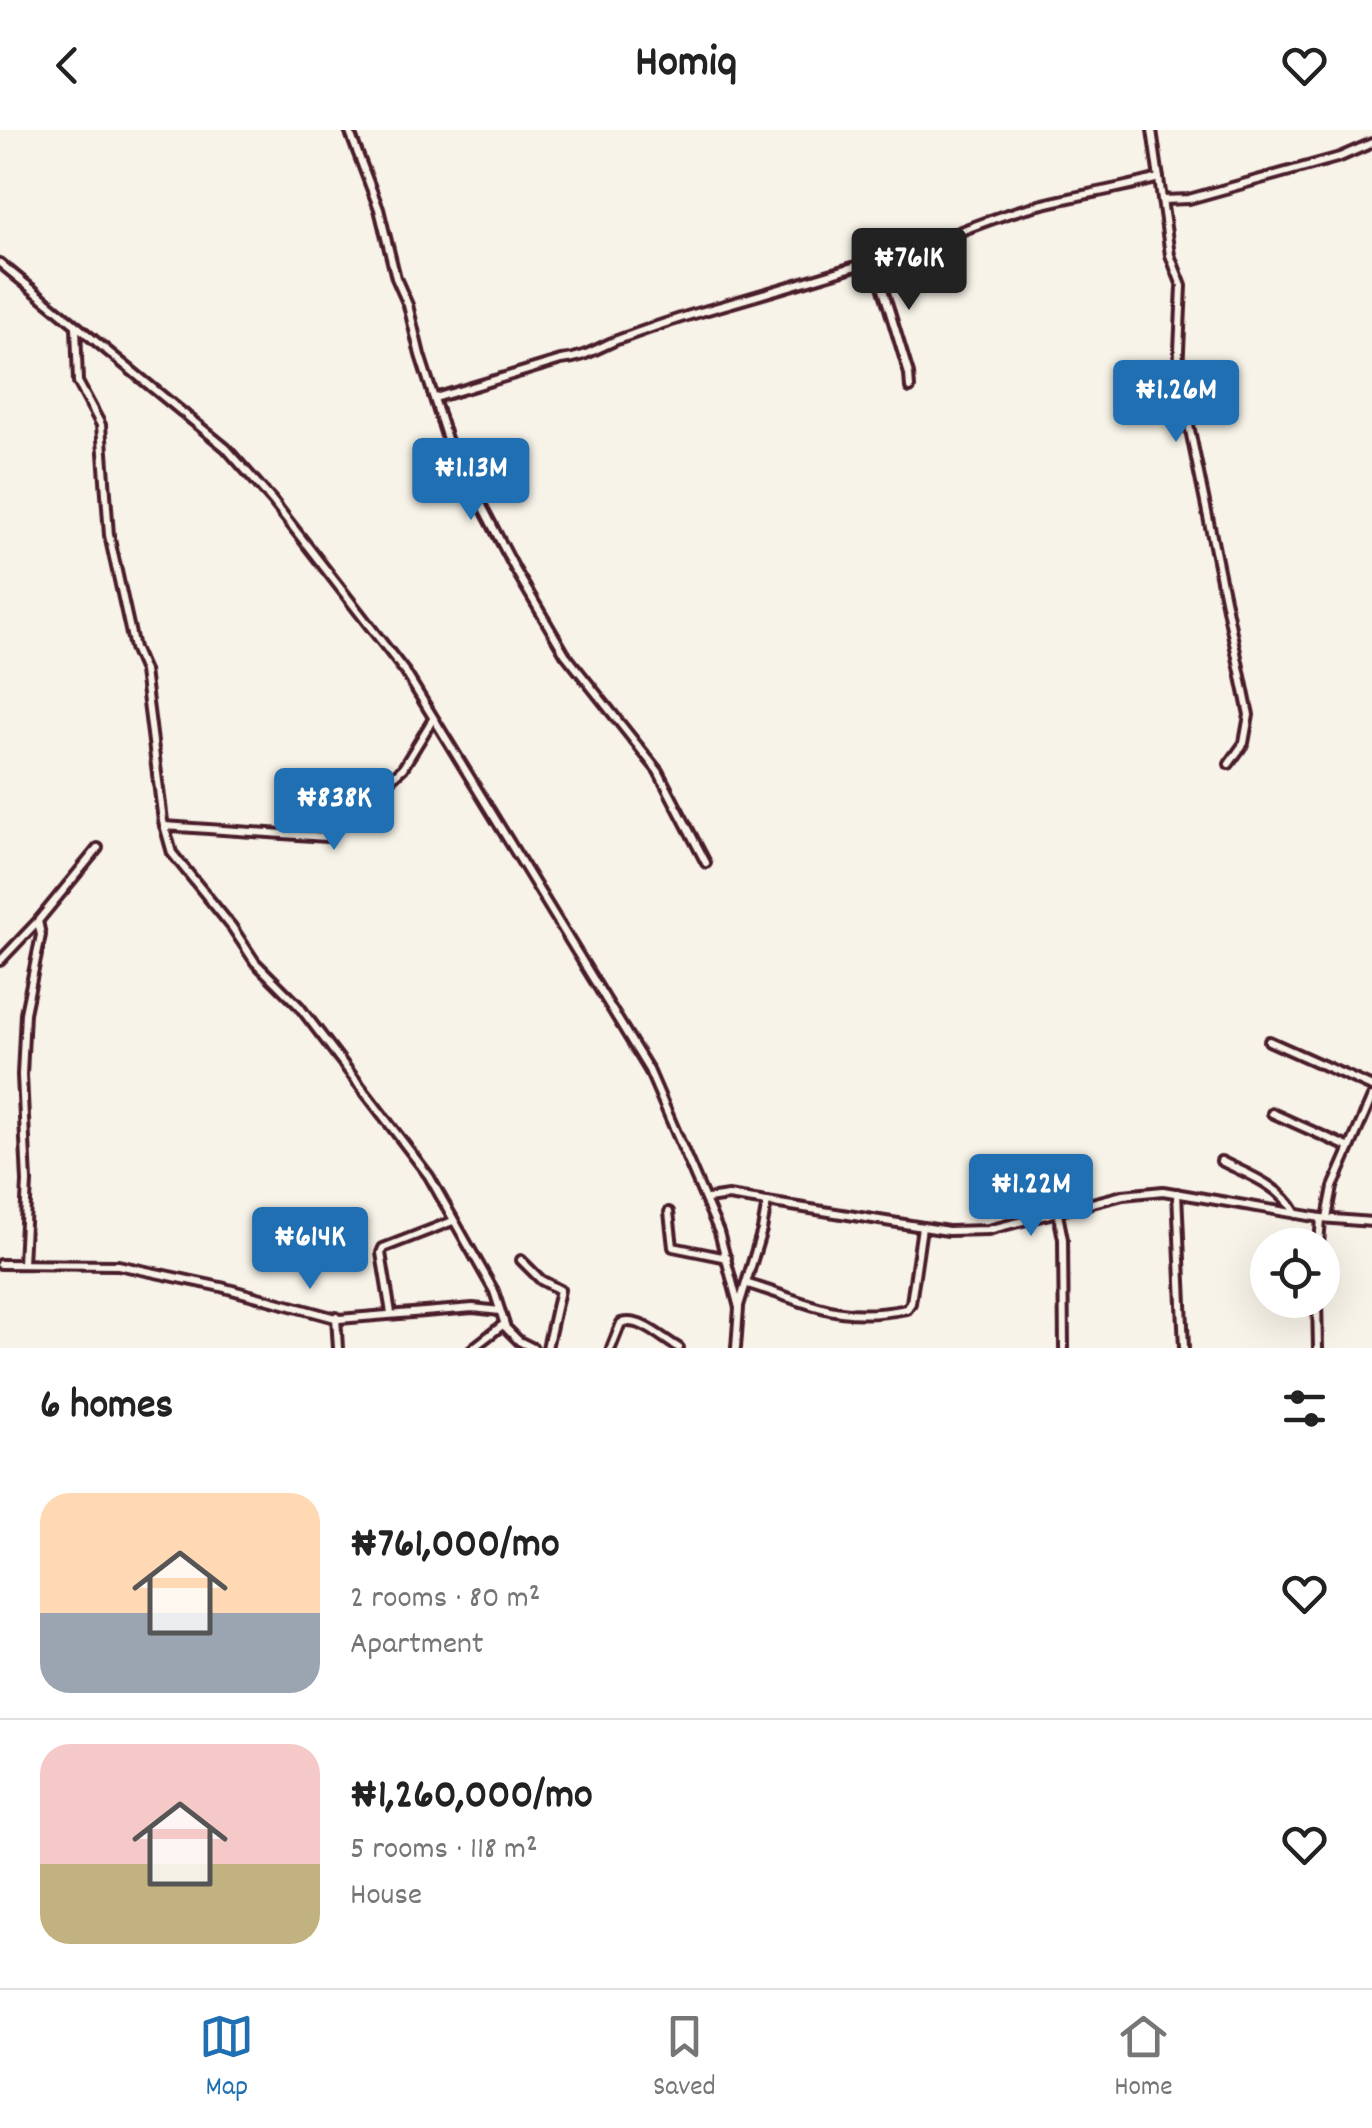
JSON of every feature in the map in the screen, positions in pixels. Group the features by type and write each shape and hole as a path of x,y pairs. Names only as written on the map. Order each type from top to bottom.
{"street":[{"path":"349,130 379,209 396,278 408,305 448,439 554,637 658,772 706,863"},
{"path":"1152,130 1170,255 1182,286 1178,372 1249,715 1244,743 1228,764"},
{"path":"1163,200 1190,199 1340,157 1372,142"},
{"path":"436,398 561,360 581,358 612,342 705,310 905,252 1020,210 1072,196 1104,194 1158,178"},
{"path":"868,260 878,273 910,388"},
{"path":"0,264 191,417 237,460 406,673 433,719 454,745 649,1070 708,1199 739,1308"},
{"path":"76,326 78,382 101,425 109,534 134,648 144,671 164,826 172,853 255,962 299,1006 429,1176 494,1291 504,1324 519,1341 533,1348"},
{"path":"164,826 327,837 403,768 433,719"},
{"path":"0,961 98,848"},
{"path":"23,1264 24,1013 41,935 38,920"},
{"path":"1269,1041 1372,1088"},
{"path":"1322,1228 1333,1187 1372,1097"},
{"path":"1272,1113 1350,1148"},
{"path":"1221,1161 1275,1188 1288,1199 1296,1214"},
{"path":"708,1199 728,1196 948,1231 988,1230 1123,1195 1162,1191 1296,1214 1372,1222"},
{"path":"1177,1193 1184,1348"},
{"path":"736,1348 739,1308 767,1202"},
{"path":"670,1212 674,1247 727,1258"},
{"path":"1058,1214 1063,1239 1064,1348"},
{"path":"390,1313 383,1248 453,1221"},
{"path":"748,1284 830,1312 872,1315 908,1310 922,1227"},
{"path":"521,1260 541,1280 560,1290 547,1348"},
{"path":"0,1264 118,1265 339,1319 473,1308 500,1311"},
{"path":"336,1316 338,1348"},
{"path":"1317,1318 1318,1348"},
{"path":"612,1348 621,1323 627,1320 636,1321 679,1348"},
{"path":"473,1348 504,1324"}]}
